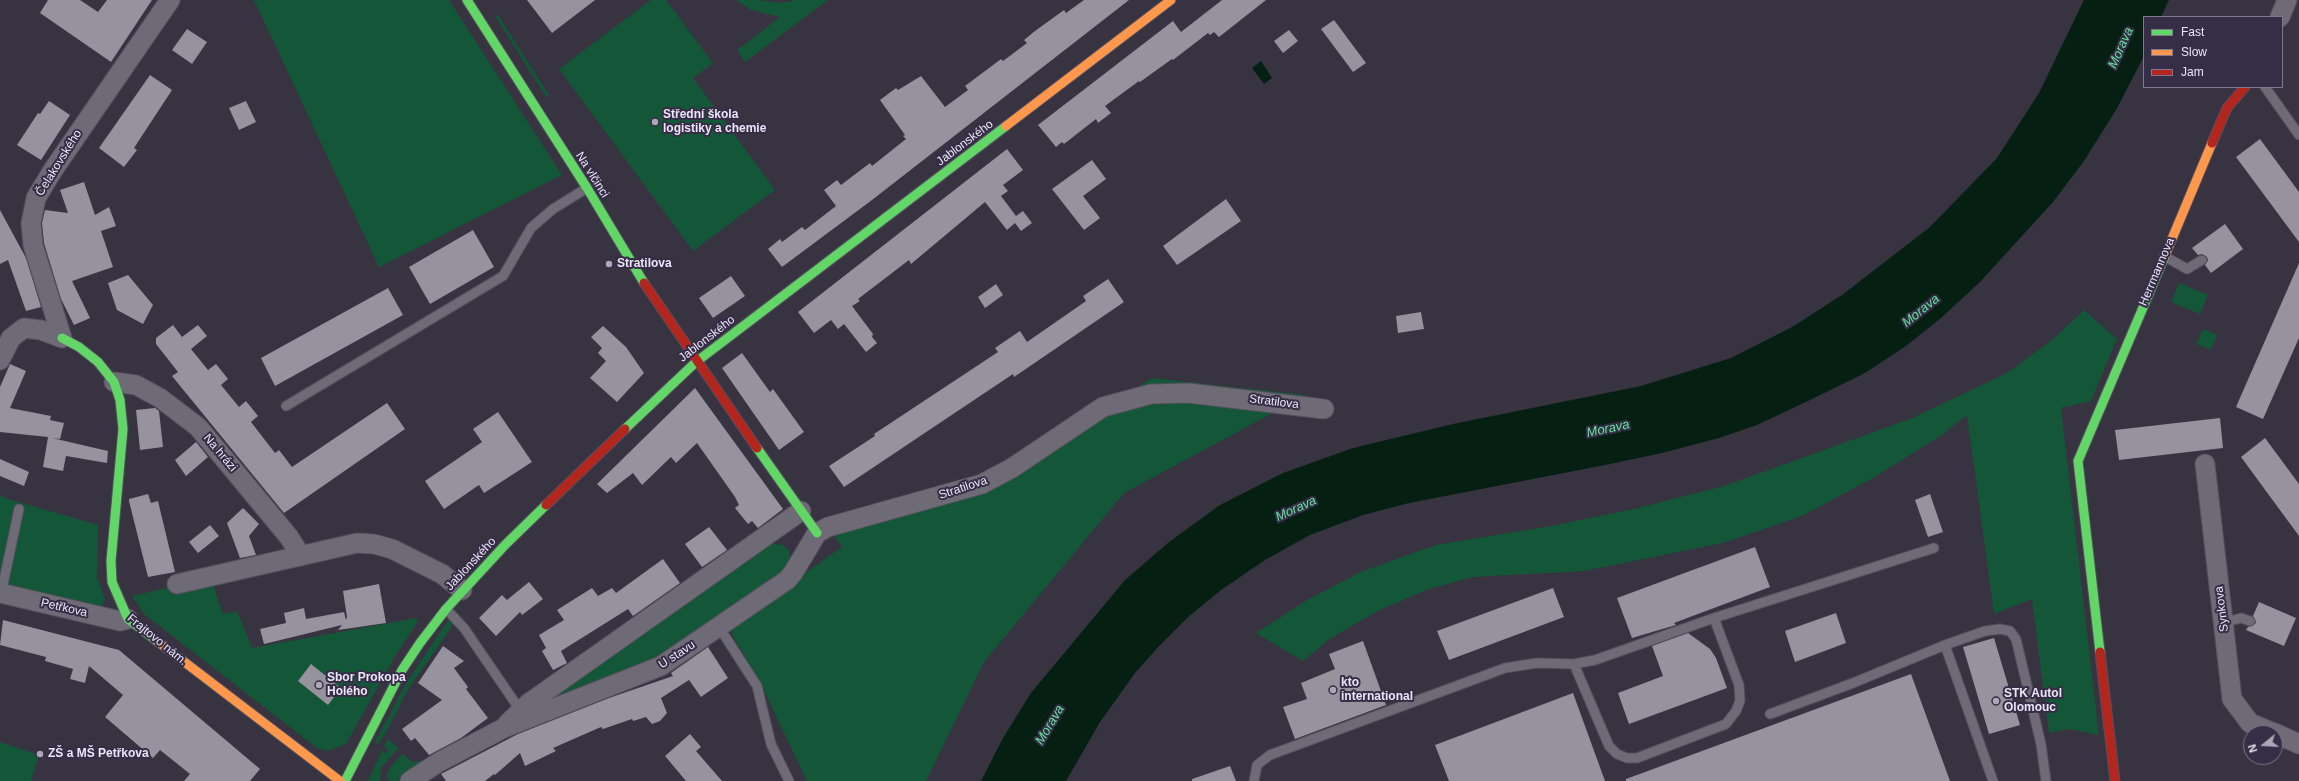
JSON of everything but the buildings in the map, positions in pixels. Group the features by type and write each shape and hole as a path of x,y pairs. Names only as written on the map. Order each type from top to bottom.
{"street":[{"name":"Čelakovského","path":"62,338 42,277 31,232 36,198 53,170 170,0"},
{"name":"Na vlčinci","path":"468,0 587,188 638,274 696,362"},
{"name":"Jablonského","path":"345,781 402,670 446,609 462,590 590,463 696,362 1171,0"},
{"path":"2280,16 2287,0"},
{"name":"Herrmannova","path":"2115,781 2078,461 2227,108 2243,88"},
{"path":"0,360 11,338 38,317 54,310"},
{"path":"24,328 41,330 62,338 89,354 106,370 114,382"},
{"path":"696,362 817,533"},
{"name":"Na hrázi","path":"114,382 136,385 160,398 198,427 292,540 301,556"},
{"name":"Frajtovo nám.","path":"114,382 122,412 123,429 114,515 112,582 116,599 128,620 340,781"},
{"name":"Stratilova","path":"817,533 839,524 982,484 1024,460 1096,411 1151,394 1188,393 1219,395 1324,409"},
{"name":"Synkova","path":"2205,464 2232,699 2250,723 2255,725"},
{"name":"U stavu","path":"504,728 520,710 801,511"},
{"name":"U stavu","path":"410,781 439,762 504,728 653,670 787,580 794,573 817,533"},
{"path":"177,584 357,543 374,544 392,549 442,574 462,590"},
{"name":"Petřkova","path":"1,593 120,621 128,620"},
{"name":"Synkova","path":"2283,737 2299,744"}],"lane":[{"path":"2266,88 2299,135"},
{"path":"286,406 503,276 531,228 553,209 587,188"},
{"path":"2164,256 2187,270 2202,260"},
{"path":"1,593 19,509"},
{"path":"1254,781 1254,774 1262,760 1286,748 1505,668 1537,663 1574,664 1626,650 1714,618 1934,548"},
{"path":"446,609 464,628 520,710"},
{"path":"1574,664 1609,746 1617,754 1627,758 1637,758 1726,724 1736,711 1740,701 1739,685 1714,618"},
{"path":"2223,623 2241,618 2250,621"},
{"path":"719,627 757,686 771,744 789,781"},
{"path":"1770,714 1853,683 1945,645 1985,631 2000,629 2010,631 2016,639 2041,744 2046,781"},
{"path":"1945,645 1993,781"}],"green space":[{"path":"254,0 449,0 562,175 379,267"},
{"path":"651,0 666,0 713,63 693,78 775,190 693,251 559,69"},
{"path":"736,0 760,0 780,3 796,0 828,0 745,62 737,50 780,17 751,10"},
{"path":"498,15 549,95 546,97 495,16"},
{"path":"2179,283 2208,295 2200,314 2171,302"},
{"path":"2084,310 2117,339 2091,401 2061,408 2099,735 2070,729 2049,733 2032,599 1994,614 1967,415 1942,435 1873,478 1802,516 1723,543 1584,571 1473,577 1426,590 1378,611 1331,638 1303,661 1256,633 1307,600 1363,571 1436,545 1551,526 1638,508 1724,486 1910,419 2007,373 2052,340"},
{"path":"2203,329 2217,335 2211,350 2196,344"},
{"path":"1152,378 1306,395 1124,493 984,662 926,781 807,781 758,678 732,635 731,629 736,622 842,547 834,535 987,481"},
{"path":"0,495 8,499 98,525 97,577 105,599 102,607 96,610 0,585"},
{"path":"771,543 783,545 789,550 790,561 788,569 656,662 552,704 548,696"},
{"path":"212,582 223,614 237,611 252,648 417,618 417,623 394,658 346,744 327,751 317,748 144,614 132,596 176,586"},
{"path":"449,619 453,623 451,628 409,688 384,736 378,744 375,742 406,683"},
{"path":"388,739 398,748 381,768 380,781 368,781 382,750 387,753 389,751 384,746"},
{"path":"0,742 39,755 31,781 0,781"},
{"path":"403,753 412,762 426,760 397,781 389,781 387,776 389,769"}],"water":[{"name":"Morava","path":"2084,0 2169,0 2161,16 2143,16 2143,58 2116,110 2084,161 2053,202 1980,282 1941,318 1906,346 1865,373 1757,425 1719,438 1662,453 1605,465 1409,503 1363,515 1310,535 1265,560 1221,590 1187,618 1160,645 1135,673 1100,722 1066,781 981,781 1003,738 1031,693 1125,580 1169,542 1220,505 1283,473 1353,448 1453,424 1641,386 1731,358 1792,327 1842,295 1930,227 1997,158 2039,93"},
{"path":"1261,61 1272,78 1264,84 1252,68"}],"traffic: fast":[{"path":"467,0 587,188 644,283"},
{"path":"625,429 696,362 1006,126"},
{"path":"2100,652 2078,461 2164,258"},
{"path":"62,338 79,347 98,362 114,382 120,400 123,429 111,561 112,582 128,619 157,641"},
{"path":"757,448 817,533"},
{"path":"345,781 402,670 420,643 446,609 505,545 546,505"}],"traffic: slow":[{"path":"1006,126 1171,0"},
{"path":"2164,258 2212,143"},
{"path":"157,641 340,781"}],"traffic: jam":[{"path":"2212,143 2227,108 2244,88"},
{"path":"644,283 757,448"},
{"path":"546,505 625,429"},
{"path":"2100,652 2115,781"}],"place":[{"name":"Střední škola logistiky a chemie","path":"655,122"},
{"name":"Stratilova","path":"609,264"},
{"name":"Sbor Prokopa Holého","path":"319,685"},
{"name":"kto international","path":"1333,690"},
{"name":"STK Autol Olomouc","path":"1996,701"},
{"name":"ZŠ a MŠ Petřkova","path":"40,754"}]}
